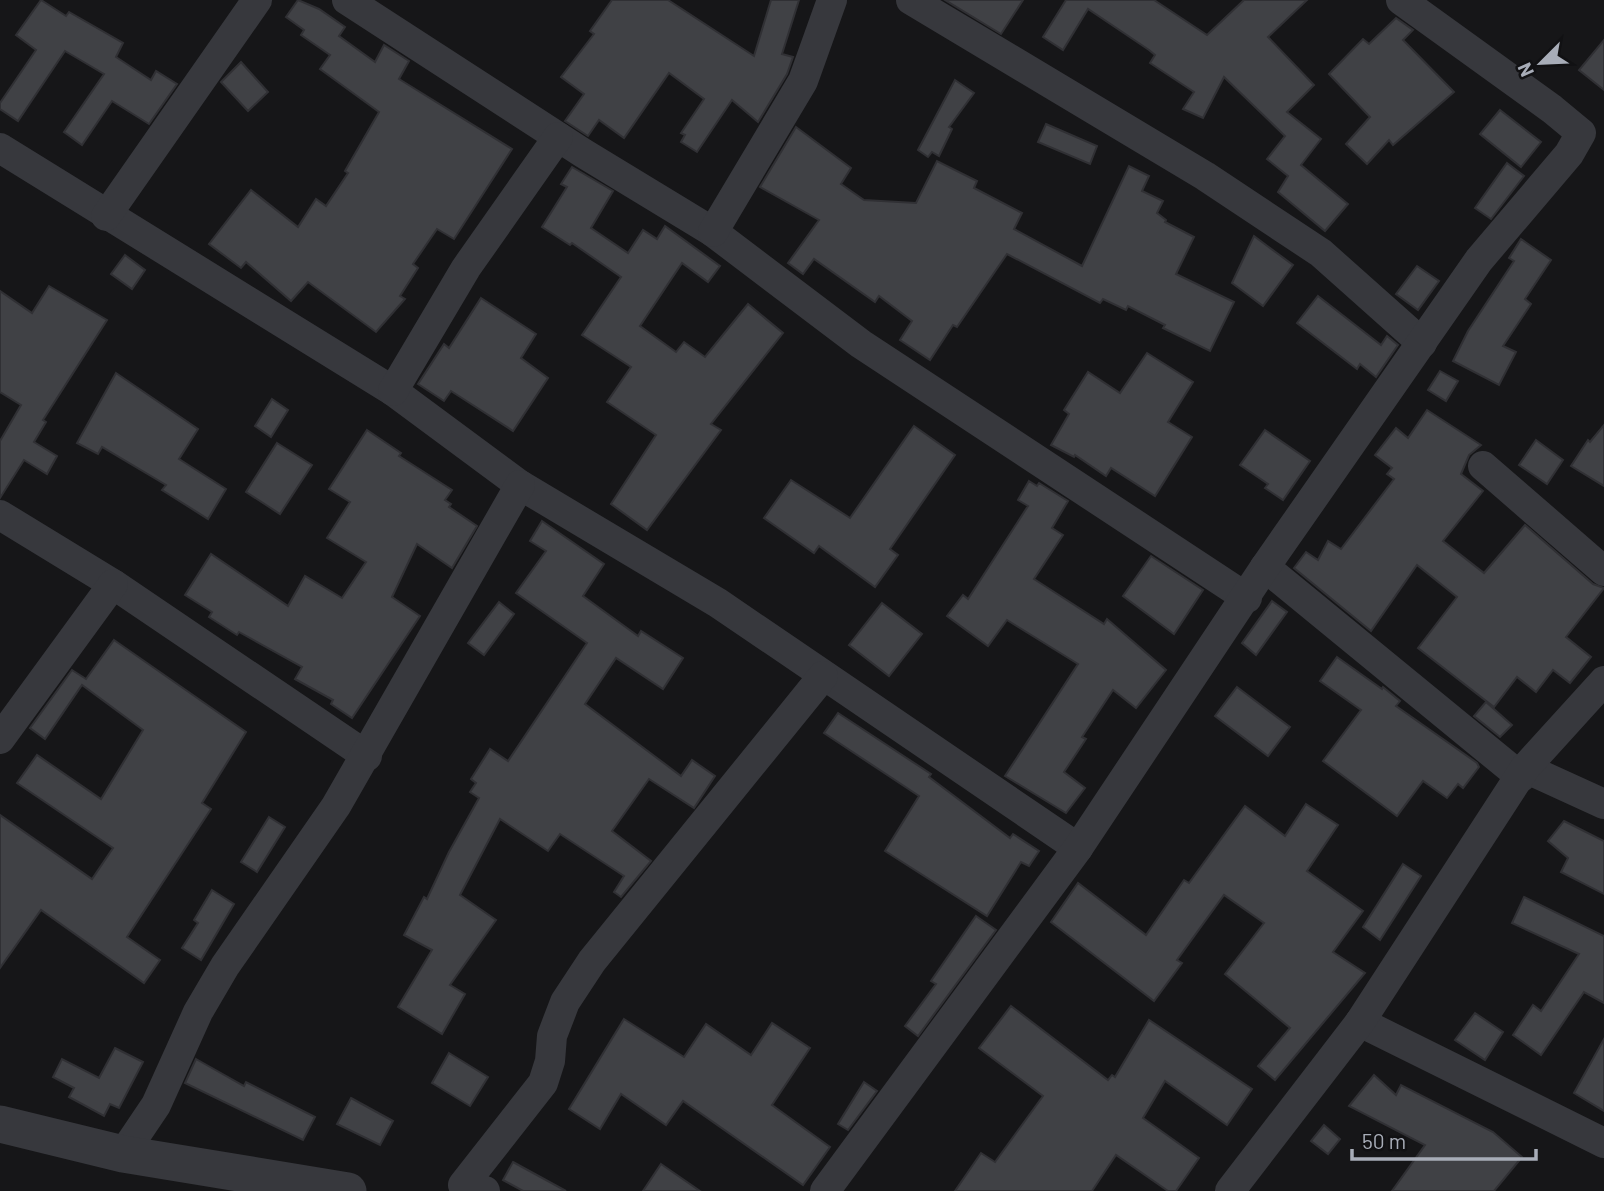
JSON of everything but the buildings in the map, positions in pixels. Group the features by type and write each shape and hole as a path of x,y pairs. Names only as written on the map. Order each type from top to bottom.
{"street":[{"path":"106,216 257,0"},
{"path":"347,0 558,137 713,232 861,344 1247,598"},
{"path":"713,232 803,81 832,0"},
{"path":"911,0 1205,176 1321,253 1422,343"},
{"path":"825,1191 1078,848 1247,598 1265,567 1479,260 1569,154 1581,133 1401,0"},
{"path":"393,391 466,268 558,137"},
{"path":"0,148 393,391 520,485 718,603 1078,848"},
{"path":"1483,466 1604,571"},
{"path":"122,1154 156,1105 198,1013 225,966 295,870 367,756 520,485"},
{"path":"0,515 113,584 367,756"},
{"path":"1265,567 1523,773 1604,804"},
{"path":"0,739 113,584"},
{"path":"485,1191 463,1185 543,1083 550,1061 552,1036 565,1002 592,961 649,888 823,676"},
{"path":"1230,1191 1360,1022 1523,773 1604,681"},
{"path":"1360,1022 1604,1143"},
{"path":"0,1124 122,1154 263,1184 348,1191"}]}
